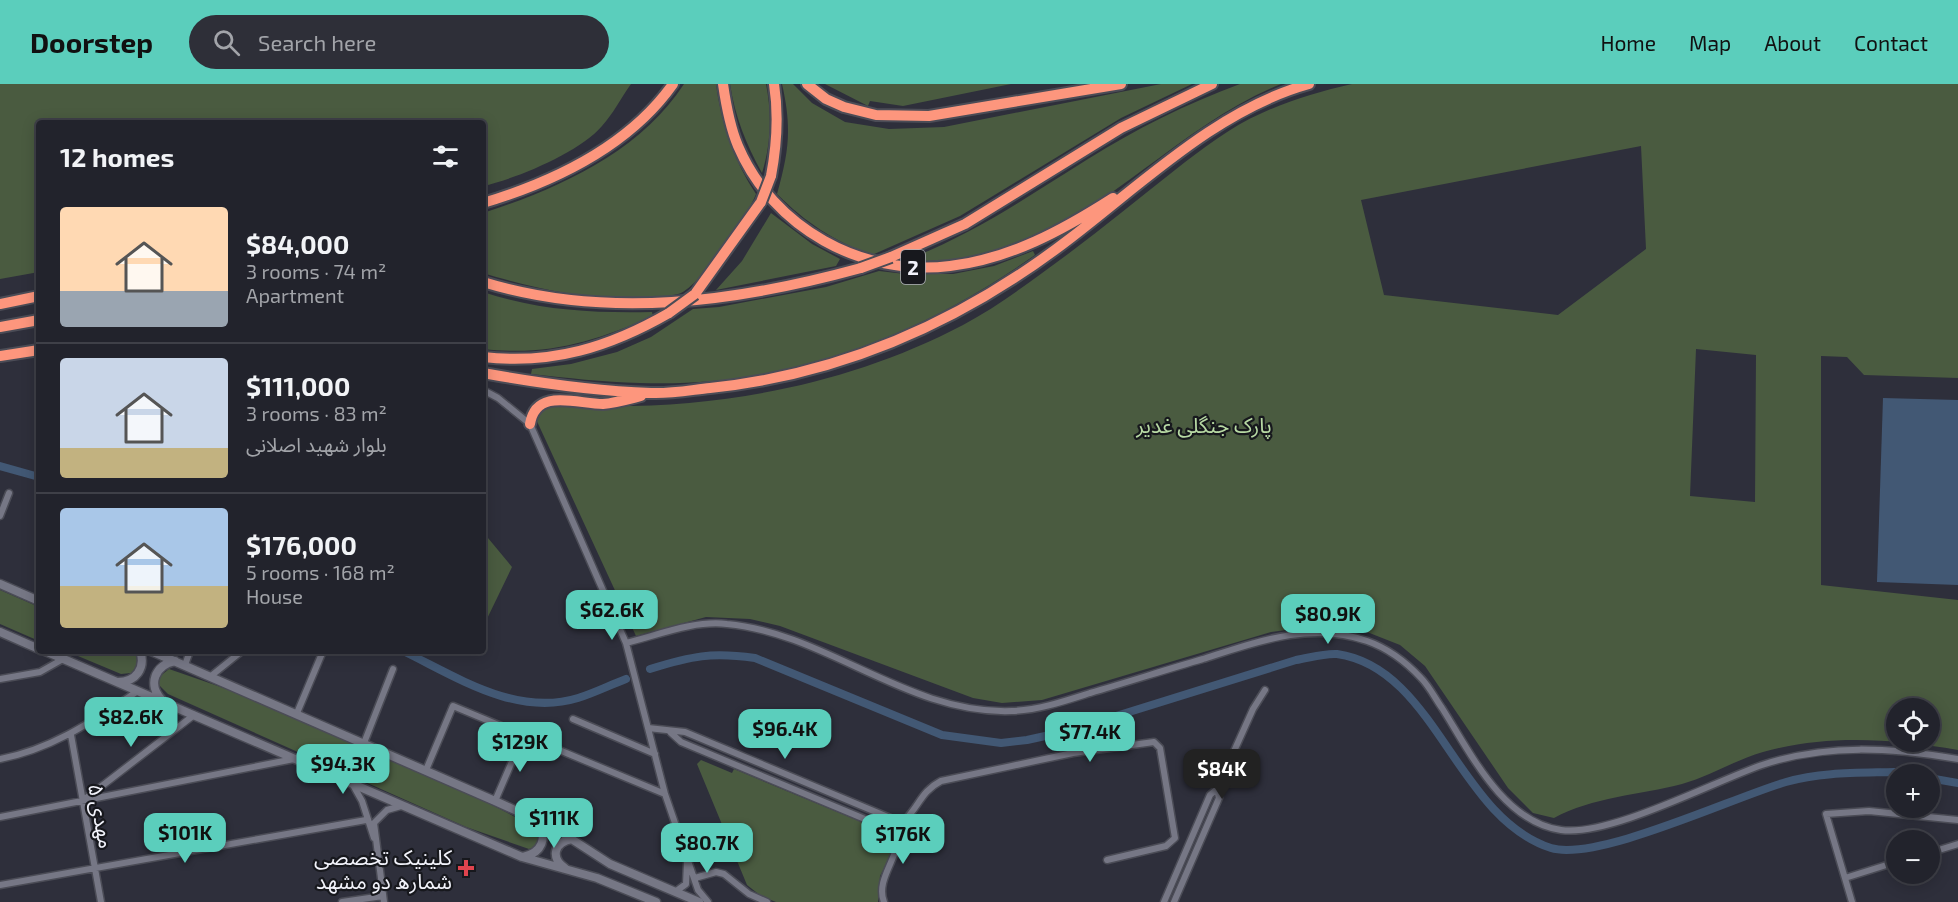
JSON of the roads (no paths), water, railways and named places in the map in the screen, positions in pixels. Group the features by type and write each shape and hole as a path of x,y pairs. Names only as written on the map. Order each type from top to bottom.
{"highway":[{"name":"2","path":"723,84 738,146 751,171 770,197 798,225 825,243 858,258 902,267 950,267 1030,245 1077,221 1210,132 1254,106 1309,84"},
{"path":"486,357 505,360 545,358 600,347 637,332 695,294 761,202 771,176 777,146 778,110 774,84"},
{"path":"807,84 826,99 844,107 876,115 929,116 1121,84"},
{"name":"2","path":"486,283 518,293 579,303 638,304 721,298 814,281 891,257 965,224 1121,128 1212,84"},
{"path":"486,202 528,189 585,160 634,127 671,86"},
{"path":"530,423 531,414 552,399 604,404 653,394 743,384 821,368 889,345 958,314 1010,283 1174,158"},
{"path":"0,304 36,297"},
{"path":"0,327 36,321"},
{"path":"0,356 36,350"},
{"path":"486,374 532,382 653,394"}],"main road":[{"path":"0,584 36,600"},
{"path":"0,632 36,648"},
{"path":"52,654 522,857 543,865 566,868"},
{"path":"118,682 125,682 137,676 142,664 140,654"},
{"path":"158,654 495,801 572,839 610,864 699,902"},
{"path":"164,702 155,692 155,677 162,666 176,661"},
{"path":"522,857 532,855 540,849 543,830 538,821"},
{"path":"572,839 563,840 557,846 555,855 558,863 656,902"}],"street":[{"path":"486,392 530,423 626,643 665,794 698,890 708,902"},
{"path":"0,516 9,493"},
{"path":"626,643 695,625 724,623 769,630 910,691 945,703 981,711 1015,711 1056,704 1268,638 1306,633 1338,633 1370,642 1406,664 1423,680 1506,800 1547,828 1567,831 1593,828 1659,806 1762,765 1805,753 1843,748 1882,748 1958,759"},
{"path":"185,665 189,654"},
{"path":"211,676 238,654"},
{"path":"297,713 322,654"},
{"path":"0,679 40,672 63,659"},
{"path":"364,743 393,669"},
{"path":"1164,902 1210,795 1217,789 1253,709 1265,690"},
{"path":"0,759 28,753 71,735 138,691"},
{"path":"426,770 453,706 665,794"},
{"path":"83,801 194,715"},
{"path":"573,719 655,754"},
{"path":"648,728 686,732 903,822"},
{"path":"669,731 681,742 898,834"},
{"name":"مهدی ۵","path":"71,735 101,902"},
{"path":"495,801 523,736"},
{"path":"699,749 703,739"},
{"path":"903,822 914,812 927,789 941,781 1073,753 1154,742 1160,748 1175,838 1166,846 1107,860"},
{"path":"725,759 729,750"},
{"path":"0,817 296,759"},
{"path":"772,780 776,770"},
{"path":"353,785 362,801 366,820 375,841"},
{"path":"1174,902 1219,798 1217,789"},
{"path":"836,806 840,797"},
{"path":"342,902 384,899 374,823 395,806 403,806"},
{"path":"1852,902 1826,814 1869,810 1958,820"},
{"path":"0,885 366,820"},
{"path":"891,830 895,820"},
{"path":"898,834 904,830 903,822"},
{"path":"884,902 882,896 884,877 899,844 898,834"},
{"path":"1940,850 1958,844"},
{"path":"675,892 686,884 687,860"},
{"path":"1845,878 1886,865"},
{"path":"695,878 716,872 724,874 749,894 767,902"}],"water":[{"path":"1883,398 1958,400 1958,585 1877,582"}],"waterway":[{"path":"0,466 36,476"},
{"path":"409,654 488,691 532,702 555,703 578,698 626,679"},
{"path":"650,669 702,656 726,655 755,658 942,735 1001,743 1068,731 1296,660 1337,654 1371,665 1399,686 1423,713 1491,807 1519,831 1551,848 1572,850 1600,846 1632,837 1786,782 1826,775 1886,772"},
{"path":"1940,780 1958,783"}],"place":[{"name":"کلینیک تخصصی شمار‌ه دو مشهد","path":"466,868"}],"park label":[{"name":"پارک جنگلی غدیر","path":"1204,424"}]}
